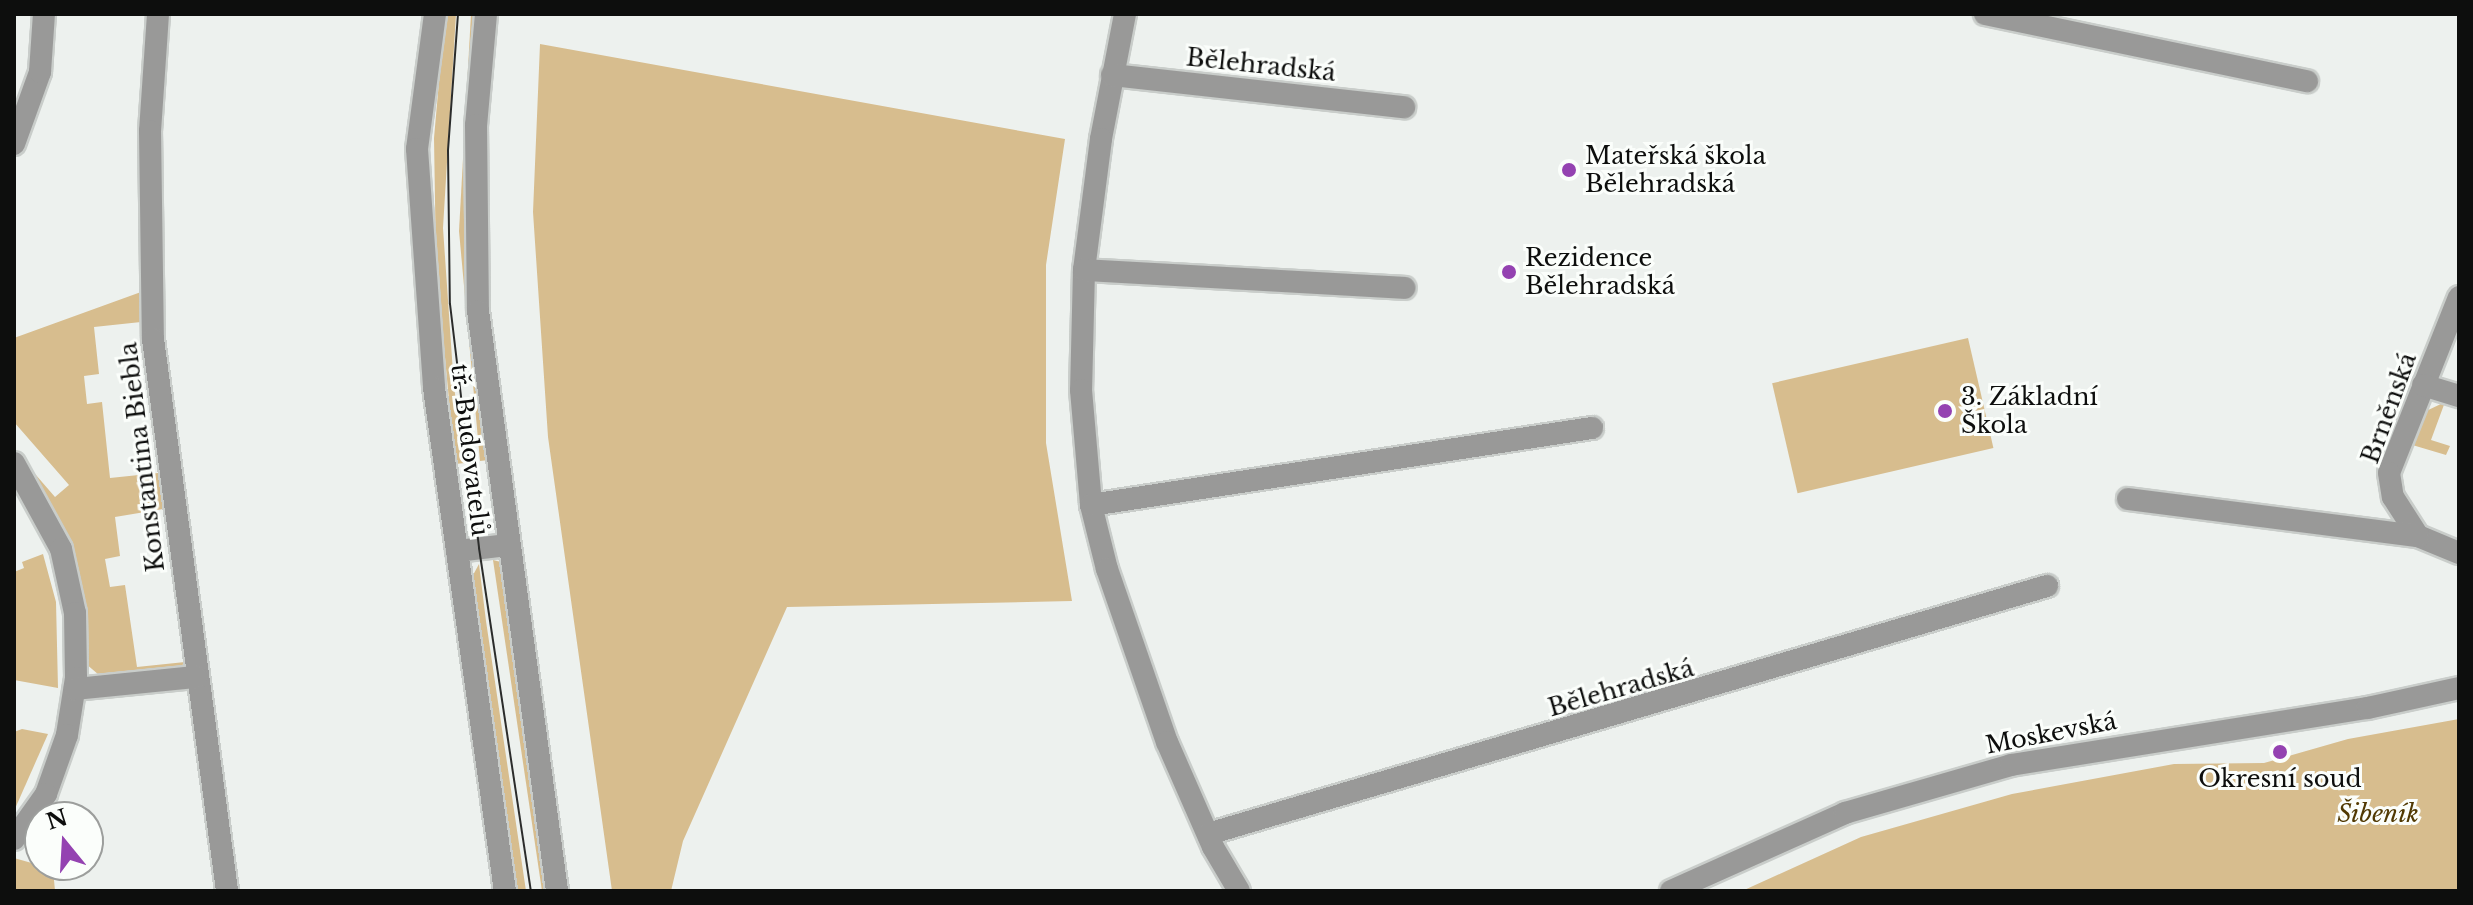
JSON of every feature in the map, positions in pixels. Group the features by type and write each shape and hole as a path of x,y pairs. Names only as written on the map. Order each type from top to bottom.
{"street":[{"path":"14,144 40,72 44,14"},
{"name":"Konstantina Biebla","path":"158,14 150,131 153,339 227,891"},
{"name":"tř. Budovatelů","path":"435,14 417,149 434,388 505,891"},
{"name":"tř. Budovatelů","path":"486,14 476,125 478,311 507,545 557,891"},
{"path":"1125,14 1112,75 1084,270 1081,390 1091,505 1138,663 1208,834 1239,891"},
{"path":"1985,14 2307,81"},
{"name":"Bělehradská","path":"1112,75 1404,107"},
{"path":"1084,270 1404,288"},
{"name":"Brněnská","path":"2418,536 2393,497 2389,473 2459,297"},
{"path":"2423,385 2459,396"},
{"path":"1091,505 1592,428"},
{"path":"14,463 61,549 75,613 75,689 67,735 46,794 14,839"},
{"path":"2128,499 2418,536 2459,553"},
{"path":"457,551 507,545"},
{"name":"Bělehradská","path":"1208,834 2047,586"},
{"path":"75,689 196,677"},
{"name":"Moskevská","path":"1671,891 1845,813 2011,765 2368,708 2459,688"}],"green space":[{"path":"445,14 456,14 443,228 454,387 465,463 455,464 436,262 434,138"},
{"path":"471,14 481,14 489,460 480,461 459,231"},
{"path":"540,44 1065,139 1046,265 1046,443 1072,601 787,607 683,841 671,891 612,891 548,437 533,212"},
{"path":"141,292 141,322 94,327 99,374 84,376 87,404 102,402 110,478 158,473 163,509 115,517 120,556 105,559 110,587 125,585 137,667 185,662 178,670 106,681 85,663 66,539 36,479 16,452 55,497 69,485 14,422 14,338"},
{"path":"1968,338 1993,448 1798,493 1772,383"},
{"path":"2445,402 2431,440 2450,446 2446,455 2409,444 2422,413"},
{"path":"43,554 56,602 58,688 14,680 14,572 24,568 22,562"},
{"path":"493,560 501,562 552,891 542,891"},
{"path":"479,564 526,891 517,891 508,836 472,577"},
{"name":"Šibeník","path":"2459,719 2459,891 1742,891 1861,837 2012,794 2174,764 2264,763 2348,739"},
{"path":"22,729 48,734 14,811 14,732"},
{"path":"14,858 24,861 24,881 54,881 55,891 14,891"}],"tram line":[{"path":"458,14 448,151 450,304 479,548 531,891"}],"place":[{"name":"Mateřská škola Bělehradská","path":"1569,170"},
{"name":"Rezidence Bělehradská","path":"1509,272"},
{"name":"3. Základní Škola","path":"1945,411"},
{"name":"Okresní soud","path":"2280,752"}]}
